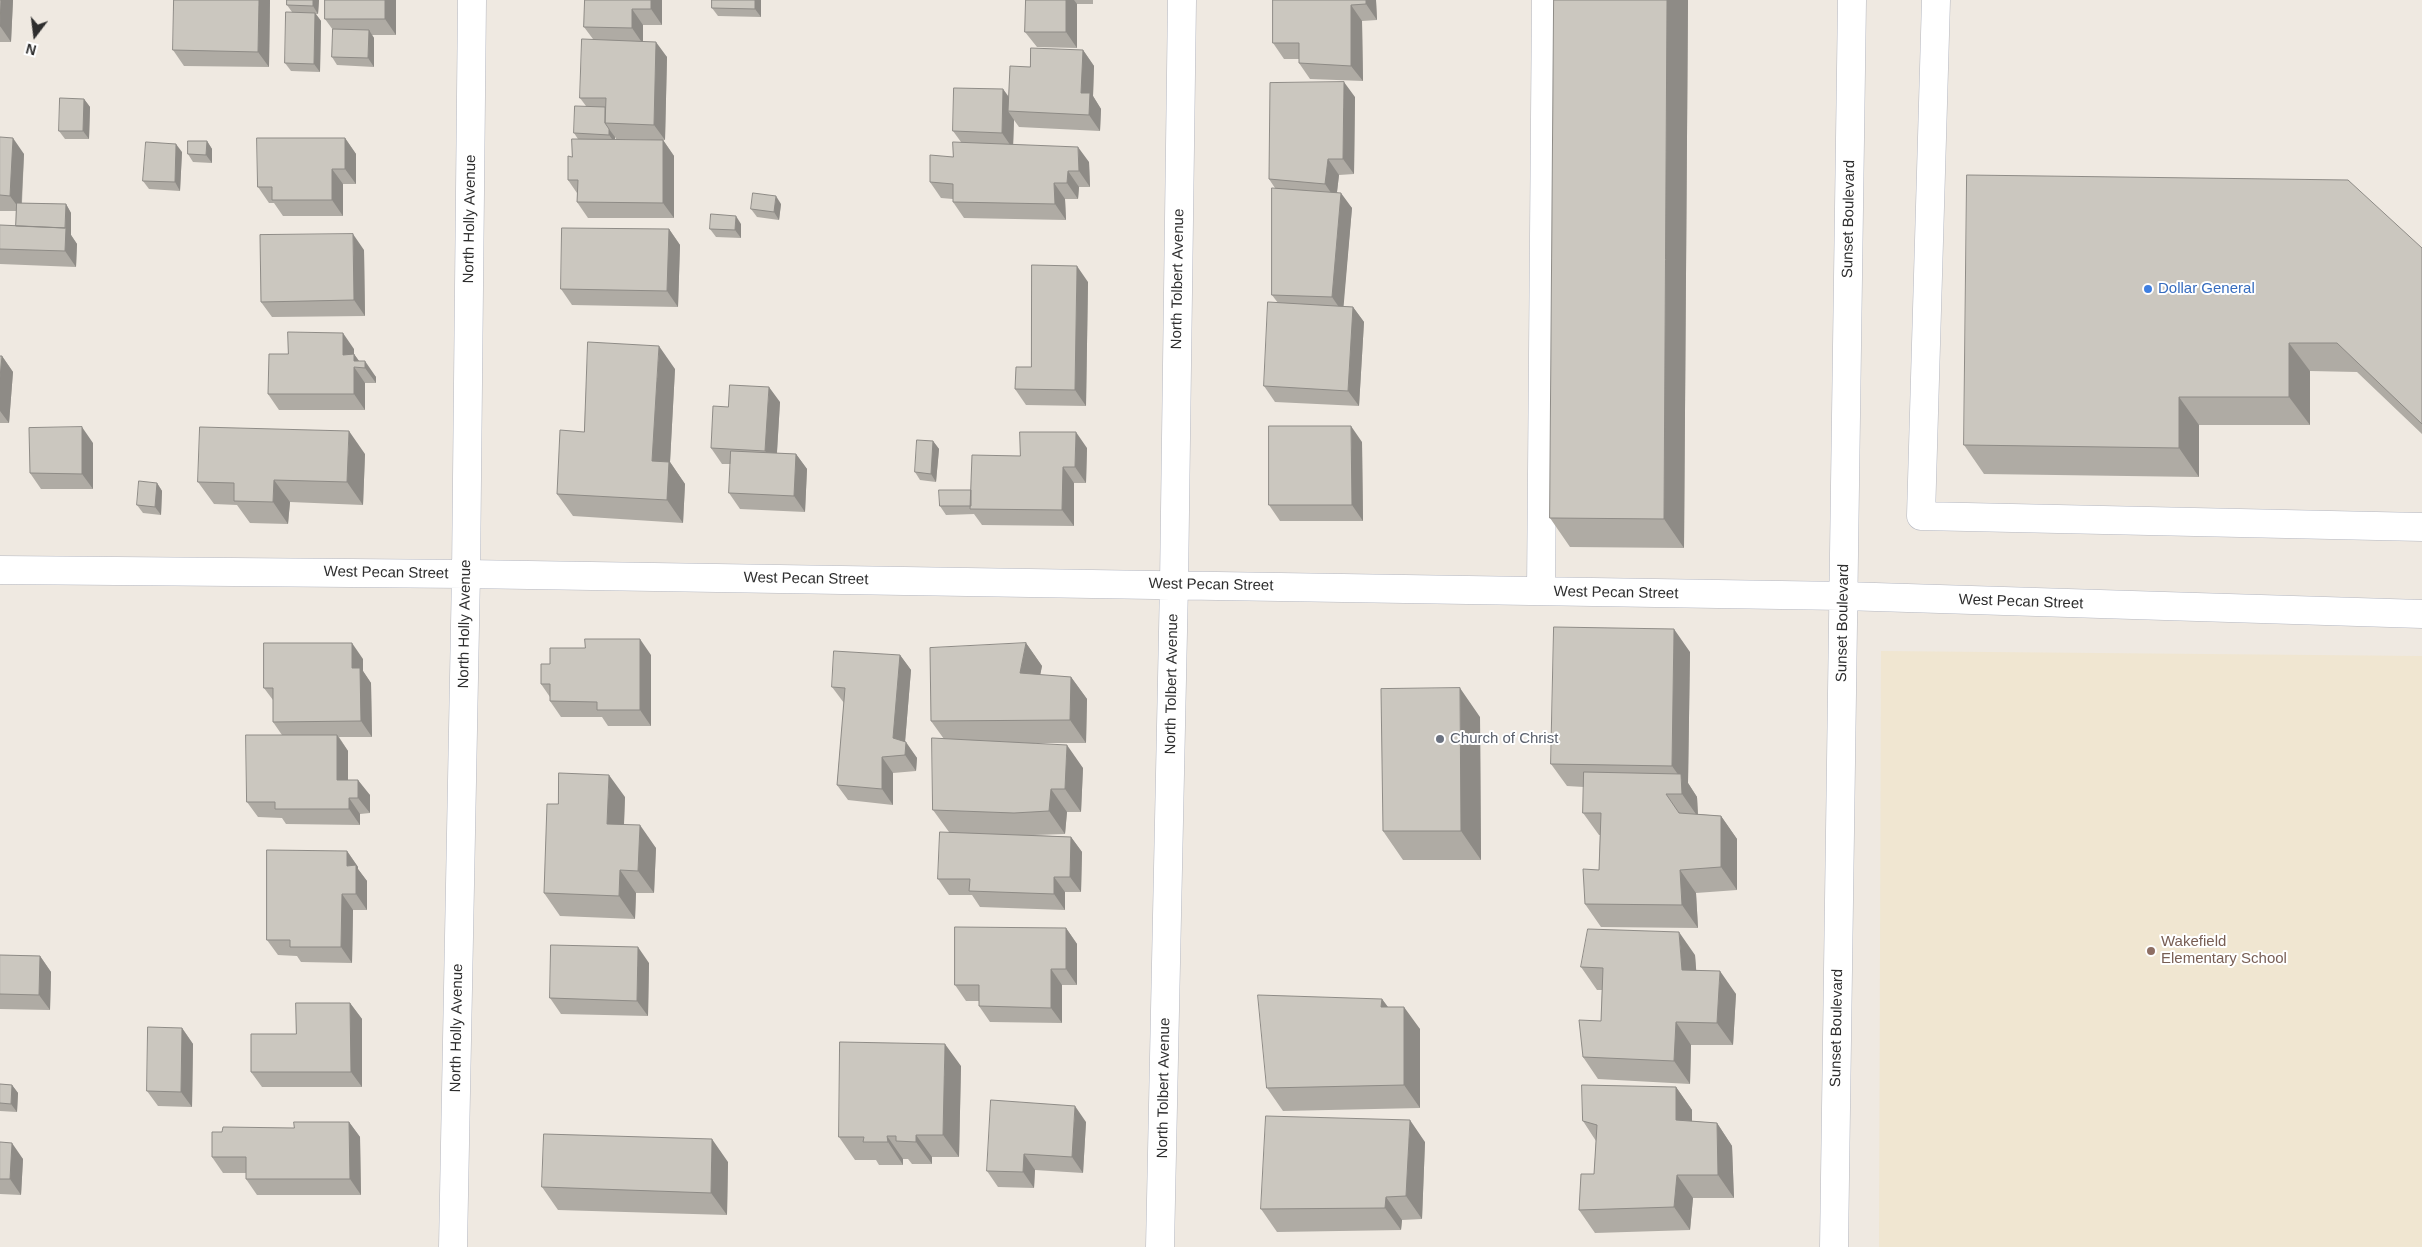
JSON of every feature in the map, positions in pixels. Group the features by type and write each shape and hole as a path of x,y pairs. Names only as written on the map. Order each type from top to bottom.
{"street":[{"name":"North Holly Avenue","path":"453,1247 466,574 472,0"},
{"name":"North Tolbert Avenue","path":"1160,1247 1174,584 1182,0"},
{"path":"1541,591 1546,0"},
{"name":"Sunset Boulevard","path":"1834,1247 1852,0"},
{"path":"1936,0 1920,516 2422,528"},
{"name":"West Pecan Street","path":"0,570 466,574 1843,596 2422,614"}],"shaded area":[{"name":"Wakefield Elementary School","path":"1881,651 2422,656 2422,1247 1879,1247"}],"building":[{"path":"174,0 259,0 258,52 173,50"},
{"path":"287,0 313,0 313,6 287,5"},
{"path":"325,0 385,0 385,19 325,19"},
{"path":"585,0 651,0 651,9 632,9 632,28 584,27"},
{"path":"712,0 755,0 755,9 712,8"},
{"path":"1026,0 1066,0 1066,32 1025,32"},
{"path":"1273,0 1366,0 1366,4 1351,5 1351,66 1299,63 1299,43 1273,43"},
{"path":"1554,0 1667,0 1664,519 1550,518"},
{"path":"286,12 315,13 314,64 285,63"},
{"path":"333,29 369,30 368,58 332,57"},
{"path":"582,39 656,42 654,125 605,123 606,98 580,98"},
{"path":"1031,48 1083,50 1081,93 1090,93 1089,115 1008,111 1010,66 1030,67"},
{"path":"1344,82 1343,159 1328,159 1325,184 1269,179 1270,83"},
{"path":"954,88 1003,89 1002,133 953,131"},
{"path":"60,98 84,99 83,131 59,131"},
{"path":"575,106 605,107 605,123 609,129 609,135 574,133"},
{"path":"0,137 13,138 10,196 0,195"},
{"path":"257,138 345,138 345,169 332,169 332,200 272,200 272,187 258,187"},
{"path":"572,139 663,140 663,203 577,202 578,180 568,180 568,156 572,157"},
{"path":"188,141 207,141 206,155 188,154"},
{"path":"146,142 176,144 175,182 143,181"},
{"path":"953,142 1078,147 1079,171 1068,171 1067,183 1054,183 1055,204 953,202 953,184 930,182 930,155 953,157"},
{"name":"Dollar General","path":"1967,175 2348,180 2422,248 2422,424 2337,343 2289,343 2289,397 2179,397 2179,448 1964,445"},
{"path":"1272,188 1341,193 1332,297 1272,295"},
{"path":"753,193 776,196 774,212 751,209"},
{"path":"17,203 66,204 65,228 16,226"},
{"path":"711,214 736,216 735,230 710,229"},
{"path":"0,225 66,228 65,251 0,249"},
{"path":"562,228 669,229 667,291 561,289"},
{"path":"353,234 354,300 261,302 260,235"},
{"path":"1032,265 1077,266 1075,390 1015,389 1016,367 1031,367"},
{"path":"1268,302 1353,307 1348,391 1264,386"},
{"path":"288,332 343,333 343,355 354,354 354,361 365,361 365,368 354,367 354,394 268,394 269,354 288,354"},
{"path":"588,342 659,346 652,461 669,462 667,500 557,494 560,430 584,432"},
{"path":"0,356 2,356 0,378"},
{"path":"730,385 769,387 765,451 711,448 713,406 728,407"},
{"path":"1269,426 1351,426 1352,505 1269,505"},
{"path":"82,427 82,474 30,473 29,428"},
{"path":"200,427 349,431 347,482 274,480 273,502 234,501 234,483 198,482"},
{"path":"1020,432 1076,432 1075,467 1063,467 1062,510 970,509 972,455 1020,456"},
{"path":"917,440 933,441 931,474 915,472"},
{"path":"731,451 796,454 794,496 729,493"},
{"path":"139,481 157,483 155,507 137,505"},
{"path":"939,490 971,490 971,506 940,506"},
{"path":"1554,627 1674,629 1672,766 1551,764"},
{"path":"585,639 640,639 640,710 597,710 597,702 550,701 550,684 541,684 541,664 550,664 550,648 585,648"},
{"path":"264,643 352,643 352,668 360,668 361,721 273,722 273,688 264,688"},
{"path":"1026,643 1020,673 1071,677 1070,720 931,721 930,648"},
{"path":"834,651 900,655 893,738 906,742 905,755 882,757 882,789 837,785 845,688 832,687"},
{"path":"1460,688 1461,831 1383,831 1381,689"},
{"path":"246,735 337,735 337,780 358,780 358,798 349,798 349,809 275,809 275,802 247,802"},
{"path":"932,738 1067,745 1065,789 1051,789 1049,811 1014,813 933,810"},
{"path":"1584,772 1681,774 1682,794 1666,794 1679,813 1721,816 1721,867 1680,870 1682,905 1585,904 1583,869 1599,870 1601,813 1583,813"},
{"path":"559,773 609,775 607,824 640,825 638,871 620,870 619,896 544,893 547,804 558,804"},
{"path":"940,832 1071,837 1070,877 1054,877 1054,894 969,891 970,879 938,879"},
{"path":"267,850 347,851 347,866 356,865 356,894 342,894 341,947 290,947 290,940 267,940"},
{"path":"955,927 1066,928 1066,969 1051,969 1051,1008 979,1006 979,985 955,985"},
{"path":"1588,929 1679,932 1682,970 1720,971 1717,1023 1676,1022 1674,1061 1583,1057 1579,1020 1601,1021 1603,968 1581,967"},
{"path":"551,945 638,947 637,1001 550,998"},
{"path":"0,955 40,956 39,995 0,994"},
{"path":"1258,995 1382,999 1381,1007 1404,1007 1404,1085 1267,1088"},
{"path":"296,1003 350,1003 351,1072 251,1072 251,1034 296,1034"},
{"path":"148,1027 182,1028 181,1092 147,1091"},
{"path":"840,1042 945,1044 943,1135 916,1135 916,1142 896,1141 896,1136 887,1136 888,1142 863,1142 864,1137 839,1137"},
{"path":"0,1084 12,1085 11,1104 0,1103"},
{"path":"1582,1085 1676,1087 1676,1120 1717,1123 1718,1175 1677,1175 1674,1207 1579,1210 1581,1174 1594,1174 1597,1125 1583,1121"},
{"path":"991,1100 1075,1106 1072,1157 1024,1154 1023,1172 987,1171"},
{"path":"1266,1116 1410,1120 1406,1196 1386,1197 1385,1208 1261,1209"},
{"path":"294,1122 349,1122 350,1179 246,1179 246,1157 212,1157 212,1132 222,1132 223,1127 294,1128"},
{"path":"544,1134 712,1139 711,1193 542,1187"},
{"path":"0,1142 12,1143 10,1179 0,1179"}],"place":[{"name":"Dollar General","path":"2148,289"},
{"name":"Church of Christ","path":"1440,739"},
{"name":"Wakefield Elementary School","path":"2151,951"}]}
